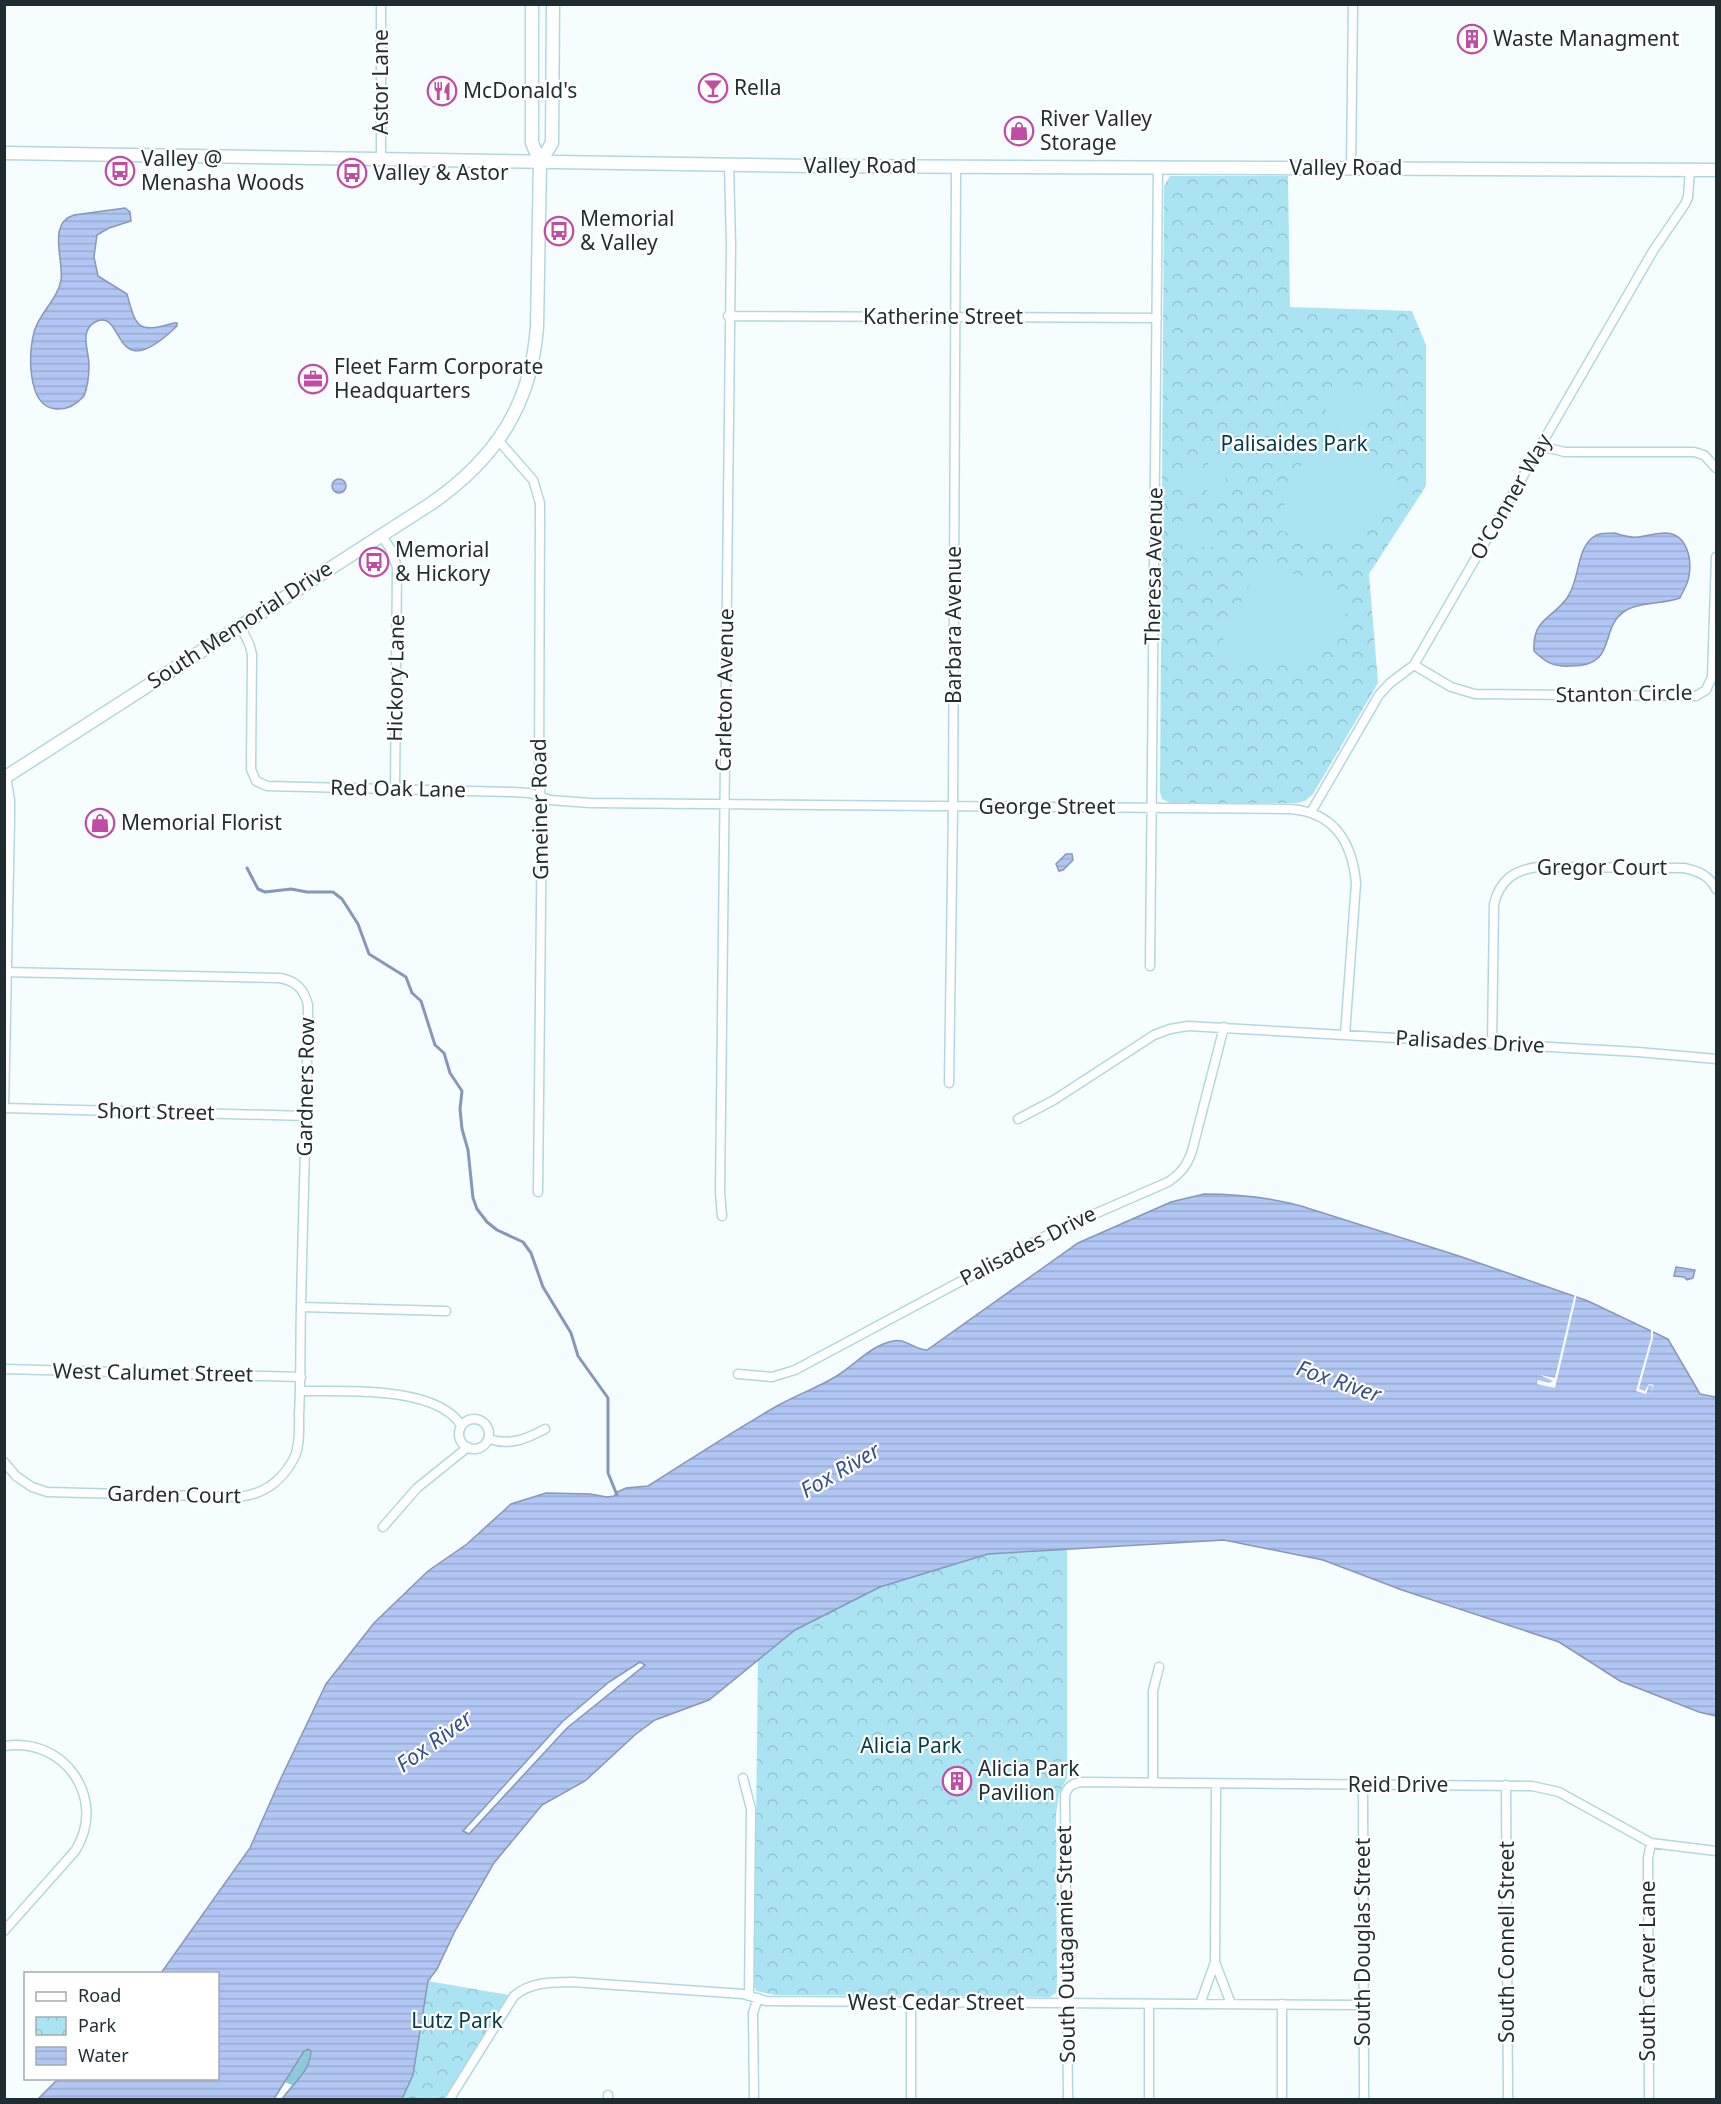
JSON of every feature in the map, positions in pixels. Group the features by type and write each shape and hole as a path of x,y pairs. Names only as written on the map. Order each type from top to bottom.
{"main road":[{"path":"532,4 532,143 540,162"},
{"path":"540,162 552,143 554,4"},
{"name":"Valley Road","path":"4,153 729,165 1716,170"},
{"name":"South Memorial Drive","path":"5,777 381,535 451,489 469,474 498,440 524,394 535,352 540,162"}],"street":[{"name":"Astor Lane","path":"381,4 381,159"},
{"path":"1352,168 1353,4"},
{"name":"Carleton Avenue","path":"722,1216 720,1192 728,316 731,235 729,165"},
{"name":"Barbara Avenue","path":"949,1083 953,807 956,166"},
{"name":"Theresa Avenue","path":"1150,966 1158,167"},
{"name":"O'Conner Way","path":"1311,812 1380,695 1390,683 1414,665 1653,251 1685,204 1688,197 1690,170"},
{"name":"Katherine Street","path":"728,316 1157,318"},
{"name":"Gmeiner Road","path":"498,440 533,480 540,503 539,780 541,796 538,1192"},
{"path":"1540,446 1565,452 1694,452 1704,455 1716,468"},
{"name":"Hickory Lane","path":"381,535 390,548 397,567 395,789"},
{"name":"Stanton Circle","path":"1414,665 1451,687 1475,694 1696,696 1706,690 1713,677 1716,557"},
{"name":"Red Oak Lane","path":"240,625 252,656 251,769 256,781 267,786 512,792 541,796"},
{"path":"4,1108 10,817 5,777"},
{"name":"George Street","path":"541,796 565,802 1291,809 1311,812 1324,818 1341,835 1352,855 1355,867 1356,883 1345,1035"},
{"name":"Gregor Court","path":"1492,1044 1494,904 1500,887 1512,874 1538,867 1684,868 1701,872 1716,889"},
{"name":"Gardners Row","path":"6,972 280,978 294,983 306,996 308,1005 301,1377"},
{"name":"Palisades Drive","path":"1018,1119 1054,1100 1154,1035 1188,1026 1638,1052 1716,1059"},
{"name":"Palisades Drive","path":"738,1374 772,1377 795,1370 1051,1233 1176,1177 1183,1170 1192,1151 1224,1027"},
{"name":"Short Street","path":"4,1108 306,1116"},
{"path":"301,1307 446,1311"},
{"name":"West Calumet Street","path":"4,1370 301,1377"},
{"name":"Garden Court","path":"4,1462 16,1476 32,1487 47,1492 250,1496 270,1487 281,1477 295,1455 298,1443 301,1377"},
{"path":"301,1391 396,1393 436,1406 451,1415 461,1425"},
{"path":"474,1418 483,1421 489,1429 489,1438 483,1447 473,1449 468,1447 459,1435 461,1425 474,1418"},
{"path":"489,1438 498,1442 513,1442 545,1429"},
{"path":"383,1527 417,1488 468,1447"},
{"path":"1153,1783 1152,1691 1159,1667"},
{"path":"4,1746 36,1747 51,1753 62,1761 79,1782 86,1807 85,1827 75,1851 4,1931"},
{"path":"743,1778 751,1809 754,2100"},
{"name":"Reid Drive","path":"1067,1789 1072,1784 1082,1782 1542,1787 1560,1792 1651,1843 1716,1851"},
{"path":"1200,2004 1215,1962 1216,1784"},
{"name":"South Douglas Street","path":"1363,1784 1364,2100"},
{"name":"South Connell Street","path":"1506,1785 1508,2100"},
{"name":"South Outagamie Street","path":"1067,1789 1065,1805 1068,2100"},
{"name":"South Carver Lane","path":"1649,2100 1648,1858 1651,1843"},
{"path":"1215,1962 1231,2004"},
{"name":"West Cedar Street","path":"449,2100 514,1996 539,1984 562,1982 753,1997 766,2001 1363,2005"},
{"path":"911,2003 911,2100"},
{"path":"1149,2004 1149,2100"},
{"path":"1282,2004 1282,2100"}],"green space":[{"name":"Palisaides Park","path":"1170,176 1288,176 1290,307 1412,311 1426,345 1426,486 1369,574 1378,683 1313,794 1305,801 1296,803 1170,803 1162,799 1160,792 1164,186"},
{"path":"1333,382 1384,390 1362,437 1330,424 1325,415"},
{"path":"1327,440 1404,484 1379,518 1365,530 1350,537 1316,540 1275,528 1310,445"},
{"path":"1186,462 1203,463 1202,500 1185,499"},
{"path":"1208,462 1226,463 1225,501 1207,500"},
{"path":"1179,521 1218,523 1216,547 1178,545"},
{"path":"1276,566 1353,599 1337,628 1326,641 1307,656 1273,666 1260,666 1236,660 1218,650 1255,574"},
{"name":"Alicia Park","path":"1067,1549 1067,1778 1059,1794 1056,1815 1057,1992 1050,1997 775,1995 756,1991 754,1984 758,1660 795,1630 880,1587 988,1554"},
{"name":"Lutz Park","path":"428,1981 514,1996 449,2099 402,2100 413,2075"},
{"path":"311,2050 306,2070 294,2086 285,2082 304,2051"}],"water":[{"path":"125,208 130,212 131,221 109,228 97,235 94,257 98,276 127,294 133,314 140,325 152,328 177,323 177,326 156,344 140,351 130,349 122,342 105,320 95,322 90,326 86,336 89,369 84,396 75,404 64,409 46,406 34,388 31,350 35,329 57,293 61,280 58,243 61,226 66,219 74,215"},
{"path":"339,479 344,481 346,486 344,491 339,493 334,491 332,486 334,481"},
{"path":"1615,533 1636,537 1665,533 1678,537 1683,542 1689,555 1690,569 1687,585 1680,598 1637,606 1625,611 1617,618 1602,653 1596,660 1586,664 1560,666 1542,659 1534,651 1536,632 1544,620 1567,598 1574,583 1583,550 1597,535"},
{"path":"1066,854 1072,854 1073,860 1059,871 1056,864"},
{"name":"Fox River","path":"1204,1194 1265,1198 1301,1206 1459,1256 1588,1301 1668,1339 1700,1394 1716,1397 1716,1716 1699,1712 1620,1681 1559,1642 1402,1590 1323,1560 1224,1540 988,1554 880,1587 795,1630 709,1700 655,1720 636,1734 585,1781 542,1805 494,1863 455,1931 437,1969 428,1981 413,2075 402,2099 282,2099 308,2065 311,2051 308,2049 304,2051 274,2099 37,2100 57,2080 219,2080 219,1972 162,1972 250,1848 326,1684 374,1623 428,1571 467,1544 511,1504 546,1493 590,1494 607,1497 614,1496 626,1488 648,1486 784,1402 835,1377 870,1351 885,1343 898,1341 927,1350 1078,1243 1171,1202","holes":["640,1662 645,1665 567,1728 469,1834 463,1831 562,1722 609,1682"]},
{"path":"1676,1267 1695,1270 1693,1278 1687,1280 1684,1277 1674,1276"}],"pier":[{"path":"1575,1293 1577,1294 1555,1388 1537,1384 1538,1380 1549,1383 1553,1381 1540,1375 1555,1378"},
{"path":"1651,1328 1653,1338 1639,1389 1645,1391 1649,1384 1654,1385 1650,1396 1653,1386 1649,1385 1646,1394 1636,1391 1651,1338"}],"waterway":[{"path":"247,868 258,889 265,892 291,889 307,892 333,892 342,899 358,924 369,954 406,977 412,993 421,1001 435,1045 444,1053 450,1073 462,1091 460,1109 462,1129 468,1150 473,1198 477,1209 487,1222 497,1230 523,1242 531,1253 543,1287 571,1333 578,1356 608,1398 608,1473 617,1495"}],"place":[{"name":"Waste Managment","path":"1472,39"},
{"name":"Rella","path":"713,88"},
{"name":"McDonald's","path":"442,91"},
{"name":"River Valley Storage","path":"1019,131"},
{"name":"Valley @ Menasha Woods","path":"120,171"},
{"name":"Valley & Astor","path":"352,173"},
{"name":"Memorial & Valley","path":"559,231"},
{"name":"Fleet Farm Corporate Headquarters","path":"313,379"},
{"name":"Memorial & Hickory","path":"374,562"},
{"name":"Memorial Florist","path":"100,823"},
{"name":"Alicia Park Pavilion","path":"957,1781"}]}
